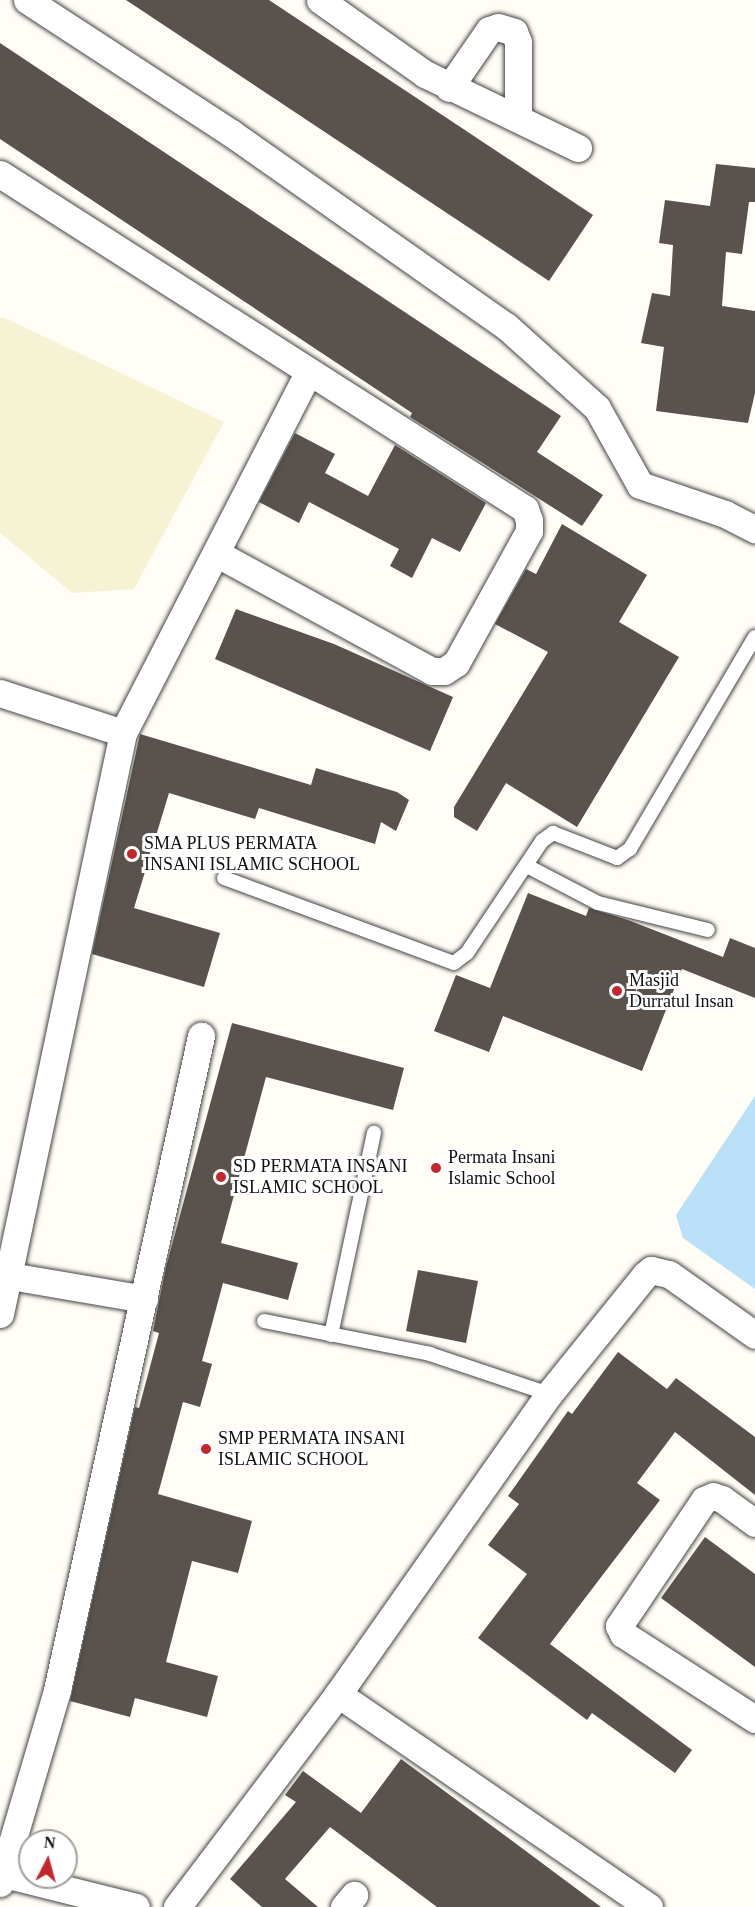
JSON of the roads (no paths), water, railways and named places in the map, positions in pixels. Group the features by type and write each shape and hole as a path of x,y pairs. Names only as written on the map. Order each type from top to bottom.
{"street":[{"path":"27,0 231,134 506,326 597,408 640,485 725,514 755,530"},
{"path":"320,0 449,88 518,117 578,148"},
{"path":"449,88 489,30 498,27 514,32 518,42 518,117"},
{"path":"0,174 289,356 308,373 525,509 528,531 456,663 444,671 432,671 217,554"},
{"path":"0,1314 10,1276 123,733 308,373"},
{"path":"0,693 123,733"},
{"path":"136,1907 1,1877 57,1690 201,1036"},
{"path":"177,1907 338,1694 549,1394 651,1270 669,1274 755,1335"},
{"path":"10,1276 144,1299"},
{"path":"755,1523 722,1499 713,1496 704,1500 619,1626 623,1634 755,1719"},
{"path":"338,1694 650,1907"}],"lane":[{"path":"224,878 454,963 467,953 528,866 542,841 553,833 617,858 630,849 755,637"},
{"path":"528,866 598,903 708,930"},
{"path":"331,1335 374,1133"},
{"path":"264,1321 430,1354 549,1394"}],"water":[{"path":"755,1096 755,1289 683,1238 676,1215"}],"place":[{"name":"SMA PLUS PERMATA INSANI ISLAMIC SCHOOL","path":"132,854"},
{"name":"Masjid Durratul Insan","path":"617,991"},
{"name":"Permata Insani Islamic School","path":"436,1168"},
{"name":"SD PERMATA INSANI ISLAMIC SCHOOL","path":"221,1177"},
{"name":"SMP PERMATA INSANI ISLAMIC SCHOOL","path":"206,1449"}]}
